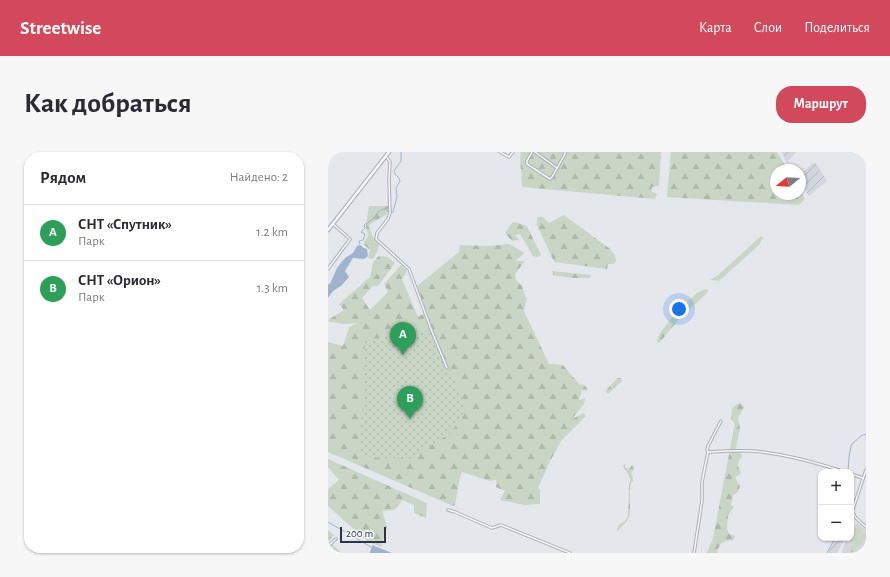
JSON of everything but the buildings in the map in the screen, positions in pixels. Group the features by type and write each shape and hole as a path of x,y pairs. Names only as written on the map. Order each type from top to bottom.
{"street":[{"path":"328,230 389,152"},
{"path":"500,152 509,156 511,156 513,152"},
{"path":"557,168 533,152 527,162 527,164 551,178 557,168 565,153 562,152"},
{"path":"386,156 390,162 390,213 388,219 376,233 376,239 409,269 447,368"},
{"path":"328,269 350,239 333,224"},
{"path":"694,553 702,501 702,482 708,452 707,450 721,421"},
{"path":"708,452 751,450 781,454 835,469"},
{"path":"866,470 852,512 856,518 866,526"},
{"path":"854,475 863,478"},
{"path":"448,510 492,528 501,525 570,553"},
{"path":"328,546 336,539"}],"shaded area":[{"path":"781,152 796,152 787,163"},
{"path":"815,162 827,181 809,196 806,191 806,169"},
{"path":"857,522 866,530 866,553 842,553 846,541 854,541 854,528"},
{"path":"834,541 843,541 837,553 828,553"}],"green space":[{"path":"521,152 661,152 659,186 652,187 652,192 657,194 655,199 522,187"},
{"path":"671,152 777,152 784,164 770,164 770,200 804,200 799,205 667,197"},
{"path":"369,206 389,206 387,214 369,225 372,235 379,244 373,259 368,258 370,250 363,244 368,236 366,226"},
{"path":"564,215 609,248 615,255 616,261 614,264 608,264 607,269 554,262 537,225 537,217 543,217 549,223"},
{"path":"515,222 527,226 541,255 537,257 533,256 520,234 515,235 519,240 512,241 505,233 512,223"},
{"path":"761,236 763,238 759,245 719,281 710,280 718,275"},
{"path":"509,244 525,253 515,261 525,261 515,274 516,280 522,286 527,298 524,311 549,364 563,365 580,385 583,384 588,389 586,391 582,390 579,400 585,398 584,404 572,419 584,413 586,416 561,441 549,463 538,488 540,490 540,504 525,505 500,500 505,491 496,487 496,480 490,481 462,472 455,505 453,506 328,452 328,342 343,346 349,327 357,323 345,324 330,322 328,320 344,310 339,304 370,277 373,262 379,256 388,257 395,263 378,286 373,286 362,298 370,310 388,292 384,284 401,265 407,271 402,279 418,317 426,312 417,286 459,252 460,245 487,246","holes":["389,334 453,377 467,407"]},
{"path":"552,271 591,275 590,278 572,278 553,275"},
{"path":"706,289 708,292 680,318 659,343 657,342 662,331 680,309 697,293"},
{"path":"432,330 467,407 451,433 409,459 360,457 365,342 389,334"},
{"path":"618,378 622,380 621,382 608,394 606,392 607,389"},
{"path":"740,403 744,407 738,418 740,429 735,452 741,453 742,457 739,460 738,466 741,473 735,478 740,486 738,492 733,495 731,505 734,507 728,515 727,528 729,534 735,536 733,540 722,543 719,546 717,553 707,553 713,538 735,423 731,420 732,409"},
{"path":"328,459 427,503 426,518 414,513 414,505 402,500 395,509 383,511 387,527 381,547 367,541 328,506 328,489 339,480 328,467"},
{"path":"625,464 626,468 629,469 632,465 634,466 631,474 633,481 630,486 630,515 617,532 618,525 624,522 628,516 630,479 623,466"},
{"path":"861,528 862,531 855,542 851,543 850,541 854,541 854,530"},
{"path":"328,530 334,535 329,541 341,553 328,553"},
{"path":"863,533 866,537 852,553 849,549"}],"water":[{"path":"360,245 367,249 368,256 364,259 353,258 345,271 349,277 341,286 333,291 328,298 328,285 331,282 337,268 345,258 353,253 357,246"},
{"path":"372,545 392,553 370,553"}],"waterway":[{"path":"360,245 359,241 363,240 365,234 361,232 365,228 364,225 372,220 379,211 384,209 392,213 393,212 397,197 396,188 400,181 394,171 401,161 401,152"},
{"path":"848,469 852,444 861,436 866,434"},
{"path":"328,522 371,547"},
{"path":"827,553 833,541"}],"place":[{"name":"СНТ «Спутник»","path":"403,355"},
{"name":"СНТ «Орион»","path":"410,419"}]}
